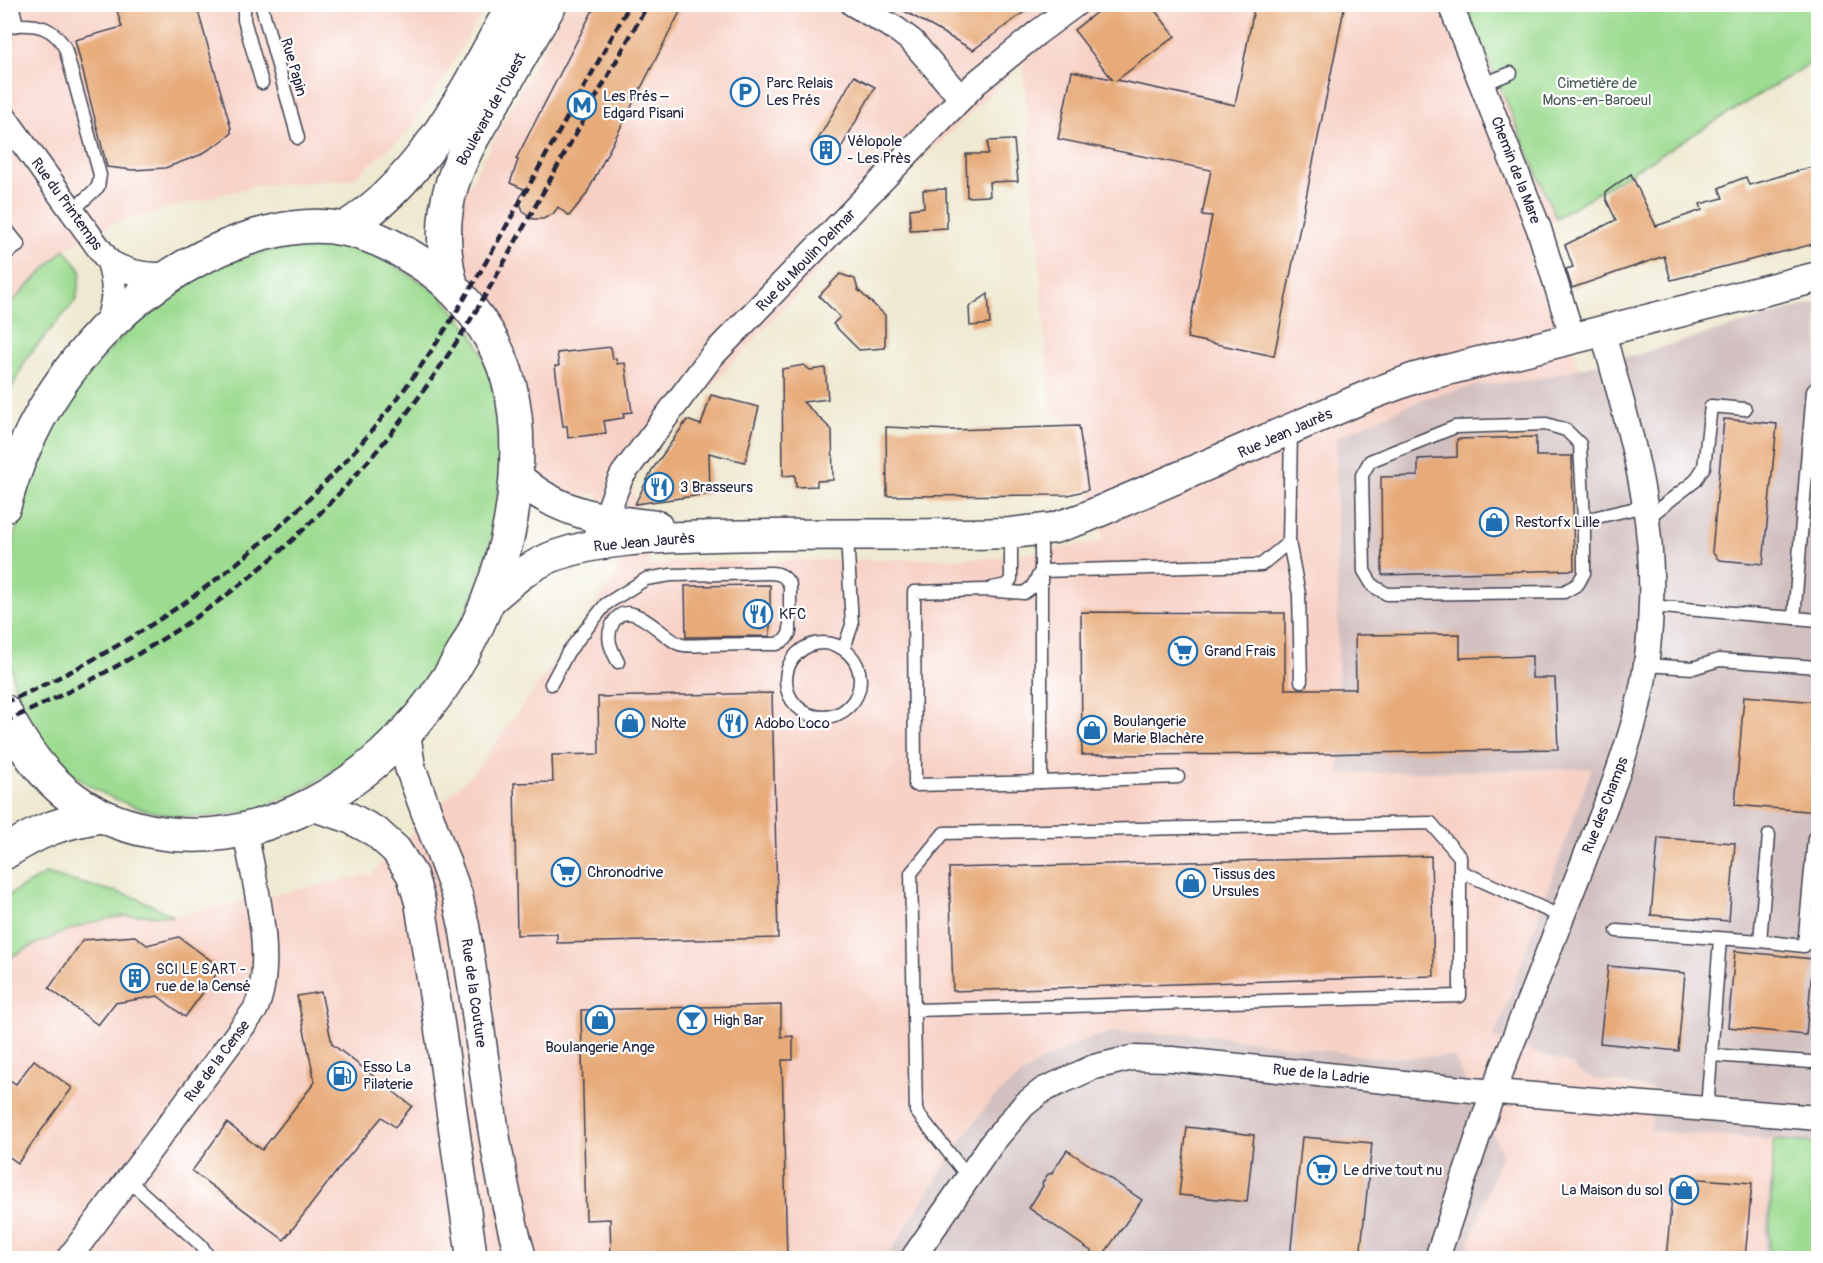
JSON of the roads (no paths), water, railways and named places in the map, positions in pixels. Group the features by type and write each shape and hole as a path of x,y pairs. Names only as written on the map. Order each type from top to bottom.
{"main road":[{"name":"Boulevard de l'Ouest","path":"344,229 385,199 421,159 465,92 514,4"},
{"name":"Boulevard de l'Ouest","path":"452,288 445,263 443,241 446,208 453,178 475,133 550,4"},
{"path":"4,506 26,443 47,404 73,365 106,328 171,274 218,249 273,232 310,226 344,229 365,234 396,248 436,273 452,288 488,332 508,373 516,417 516,475 505,548 486,604 465,648 444,684 405,733 356,777 310,806 245,831 208,836 176,835 136,828 101,816 70,798 55,785 30,754 4,711"},
{"path":"4,853 60,823 101,816"}],"street":[{"path":"853,4 896,28 912,41 962,98"},
{"name":"Rue du Moulin Delmar","path":"578,549 592,539 605,519 616,486 623,474 702,367 962,98 994,68 1076,4"},
{"name":"Chemin de la Mare","path":"1450,4 1539,229 1574,339"},
{"name":"Rue du Printemps","path":"4,117 109,262 115,290 106,328"},
{"name":"Rue du Printemps","path":"109,262 124,270 139,273 171,274"},
{"name":"Rue Jean Jaurès","path":"486,604 532,566 578,549 621,541 747,535 1011,533 1041,530 1084,518 1372,394 1415,378 1818,277"},
{"name":"Rue des Champs","path":"1437,1258 1493,1092 1622,762 1639,704 1650,606 1650,559 1638,468 1603,332"},
{"name":"Rue Jean Jaurès","path":"516,475 533,490 556,504 605,519 747,535"},
{"name":"Rue de la Couture","path":"405,733 410,768 457,895 464,926 499,1162 521,1258"},
{"path":"310,806 332,811 376,832 396,850 412,875 420,902 472,1258"},
{"name":"Rue de la Cense","path":"69,1258 255,1010 260,998 264,971 264,944 245,831"},
{"name":"Rue de la Ladrie","path":"913,1258 1007,1122 1024,1105 1043,1090 1094,1067 1132,1058 1172,1059 1493,1092 1818,1118"}],"lane":[{"path":"12,4 17,25"},
{"path":"244,4 244,20 262,83"},
{"name":"Rue Papin","path":"261,4 298,138"},
{"path":"4,29 17,25 43,26 53,32 65,48 100,175 98,187 72,211"},
{"path":"1483,84 1511,73"},
{"path":"4,226 19,245 4,255"},
{"path":"1794,618 1813,391 1818,386"},
{"path":"1584,520 1645,513 1695,482 1704,467 1711,406 1745,409"},
{"path":"1546,424 1566,430 1580,444 1584,520 1584,573 1578,584 1564,592 1388,594 1373,586 1364,571 1362,475 1370,461 1455,427 1546,424"},
{"path":"1292,430 1289,542 1299,594 1301,681"},
{"path":"1041,530 1041,782"},
{"path":"985,590 1007,585 1011,579 1011,533"},
{"path":"844,648 852,625 847,534"},
{"path":"1041,571 1261,565 1289,542"},
{"path":"1041,571 1032,587 1023,593 985,590 914,592 915,784 1178,777"},
{"path":"551,684 568,652 606,604 646,579 671,575 779,573 787,578 790,585 790,632 786,639 777,644 680,644 643,618 633,614 622,615 615,619 610,628 609,640 618,662"},
{"path":"1650,606 1818,620"},
{"path":"829,643 844,648 855,660 861,674 857,698 842,713 818,717 796,707 787,690 786,671 792,659 811,644 829,643"},
{"path":"1645,665 1693,668 1719,660 1818,667"},
{"path":"914,1010 1460,996 1460,857 1431,824 944,833 911,873 916,1111 968,1177"},
{"path":"1760,941 1769,835"},
{"path":"1617,931 1804,946 1814,838"},
{"path":"1460,871 1562,917"},
{"path":"1707,1109 1720,939"},
{"path":"1711,1055 1811,1062"},
{"path":"128,1179 201,1245 209,1258"}],"railway":[{"path":"4,703 62,676 119,645 173,611 273,532 363,441 419,369 463,301 630,4"},
{"path":"4,722 118,666 198,616 287,545 345,487 398,424 460,337 648,4"}],"place":[{"name":"Parc Relais Les Prés","path":"745,92"},
{"name":"Les Prés – Edgard Pisani","path":"582,105"},
{"name":"Vélopole - Les Près","path":"826,150"},
{"name":"3 Brasseurs","path":"659,487"},
{"name":"Restorfx Lille","path":"1494,522"},
{"name":"KFC","path":"758,614"},
{"name":"Grand Frais","path":"1183,651"},
{"name":"Nolte","path":"630,723"},
{"name":"Adobo Loco","path":"733,723"},
{"name":"Boulangerie Marie Blachère","path":"1092,730"},
{"name":"Chronodrive","path":"566,872"},
{"name":"Tissus des Ursules","path":"1191,883"},
{"name":"SCI LE SART - rue de la Censé","path":"135,978"},
{"name":"Boulangerie Ange","path":"600,1020"},
{"name":"High Bar","path":"692,1020"},
{"name":"Esso La Pilaterie","path":"342,1076"},
{"name":"Le drive tout nu","path":"1322,1170"},
{"name":"La Maison du sol","path":"1684,1190"}],"park label":[{"name":"Cimetière de Mons-en-Baroeul","path":"1597,92"}]}
